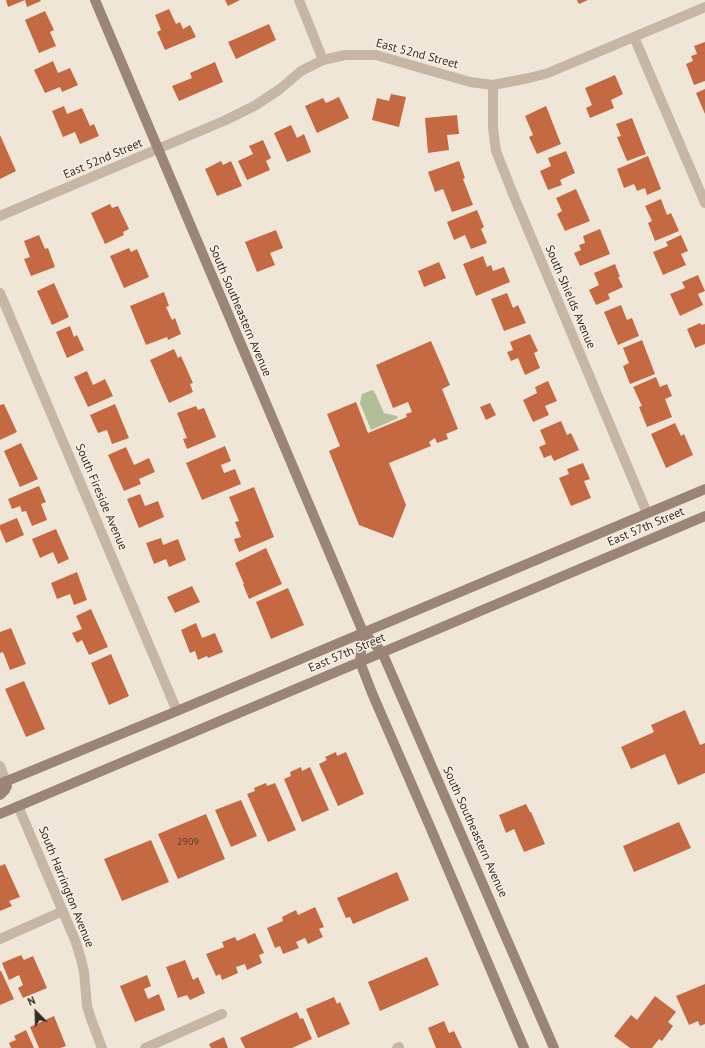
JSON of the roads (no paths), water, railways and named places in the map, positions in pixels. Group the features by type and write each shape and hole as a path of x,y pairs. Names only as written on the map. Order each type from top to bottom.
{"main road":[{"name":"South Southeastern Avenue","path":"95,0 157,150 363,632 382,652 554,1048"},
{"name":"East 57th Street","path":"3,783 705,489"},
{"name":"East 57th Street","path":"0,814 705,516"},
{"name":"South Southeastern Avenue","path":"363,632 360,662 524,1048"},
{"path":"0,795 6,790 7,786 3,783"}],"street":[{"path":"299,0 323,60"},
{"name":"East 52nd Street","path":"0,216 226,120 256,105 280,89 301,71 323,60 345,55 376,55 470,82 493,85 548,73 705,7"},
{"path":"634,38 705,203"},
{"name":"South Shields Avenue","path":"493,85 493,128 496,151 512,194 647,513"},
{"name":"South Fireside Avenue","path":"0,293 177,711"},
{"path":"0,766 3,783"},
{"name":"South Harrington Avenue","path":"18,806 75,940 84,972 87,1006 94,1030 102,1048"},
{"path":"0,939 63,911"},
{"path":"145,1048 222,1014"}]}
